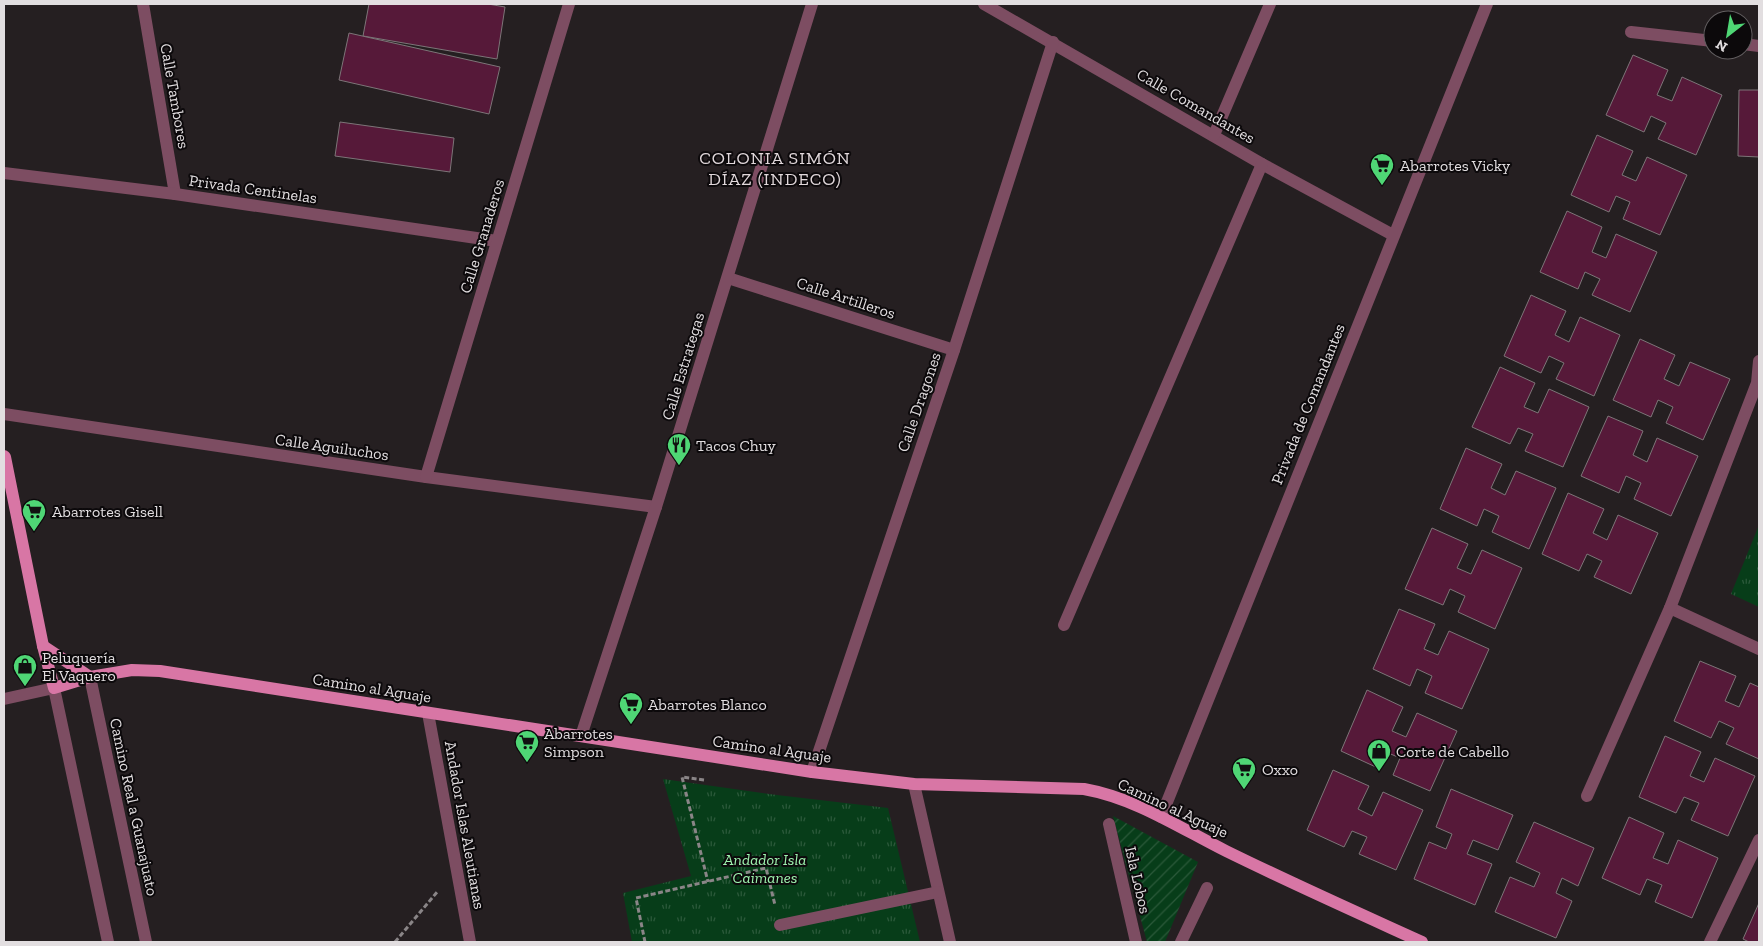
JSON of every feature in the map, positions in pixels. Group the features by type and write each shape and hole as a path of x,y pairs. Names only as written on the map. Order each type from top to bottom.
{"main road":[{"path":"4,454 43,646 54,688"},
{"path":"43,646 90,678"},
{"name":"Camino al Aguaje","path":"54,688 90,678 132,670 160,671 812,772 914,784 1084,789 1101,792 1161,817 1271,873 1422,942"}],"street":[{"name":"Calle Tambores","path":"143,4 175,194"},
{"name":"Calle Granaderos","path":"426,477 569,4"},
{"name":"Calle Estrategas","path":"581,736 656,508 812,4"},
{"name":"Calle Comandantes","path":"984,4 1262,164 1393,235"},
{"path":"1214,135 1270,4"},
{"name":"Privada de Comandantes","path":"1161,817 1487,4"},
{"path":"1630,32 1703,40"},
{"name":"Calle Dragones","path":"812,772 954,350 1053,42"},
{"path":"1064,625 1262,164"},
{"name":"Privada Centinelas","path":"4,173 175,194 497,241"},
{"name":"Calle Artilleros","path":"728,278 954,350"},
{"path":"1587,796 1670,608 1758,383 1759,361"},
{"name":"Calle Aguiluchos","path":"4,414 426,477 656,508"},
{"path":"1670,608 1759,649"},
{"name":"Camino Real a Guanajuato","path":"90,678 146,942"},
{"path":"4,699 54,688 108,942"},
{"name":"Andador Islas Aleutianas","path":"428,713 470,942"},
{"path":"914,784 950,942"},
{"name":"Isla Lobos","path":"1109,824 1136,942"},
{"path":"1710,942 1759,840"},
{"path":"1181,942 1207,888"},
{"path":"780,926 938,892"}],"path":[{"path":"682,777 708,882"},
{"path":"645,942 636,898 766,868 780,926"},
{"path":"394,942 457,870"}],"green space":[{"path":"1759,525 1759,607 1731,594"},
{"name":"Andador Isla Caimanes","path":"663,779 888,808 920,942 632,942 623,893 691,876"},
{"path":"1113,816 1198,862 1165,942 1147,942"}],"building":[{"path":"369,4 488,4 505,7 497,59 363,36"},
{"path":"349,33 500,67 489,114 339,80"},
{"path":"1633,55 1668,70 1657,95 1672,101 1682,77 1722,95 1696,155 1658,139 1666,123 1651,116 1644,132 1606,115"},
{"path":"1739,90 1759,90 1759,157 1738,156"},
{"path":"340,122 454,138 450,172 335,156"},
{"path":"1597,135 1633,151 1622,175 1636,181 1647,157 1687,175 1660,235 1623,219 1630,202 1616,196 1609,212 1571,195"},
{"path":"1567,211 1602,227 1592,252 1606,258 1616,234 1657,252 1630,312 1592,295 1600,279 1585,272 1578,289 1540,272"},
{"path":"1531,295 1566,311 1555,335 1569,342 1580,317 1620,335 1594,396 1556,379 1564,363 1549,356 1541,373 1504,356"},
{"path":"1640,339 1675,355 1664,379 1679,386 1690,362 1730,379 1703,440 1666,423 1673,407 1658,400 1651,417 1613,400"},
{"path":"1500,367 1535,383 1524,407 1538,413 1549,389 1589,407 1563,467 1525,451 1533,434 1518,428 1510,444 1472,427"},
{"path":"1608,416 1643,431 1633,455 1647,462 1657,438 1698,456 1671,516 1634,499 1641,483 1626,476 1619,493 1581,476"},
{"path":"1466,448 1502,464 1491,488 1505,495 1516,471 1556,488 1529,549 1492,532 1499,516 1484,509 1477,526 1440,509"},
{"path":"1568,493 1604,509 1593,533 1607,540 1618,515 1658,533 1631,594 1594,577 1602,561 1587,554 1579,571 1542,554"},
{"path":"1432,528 1468,544 1457,568 1471,574 1482,550 1522,568 1495,629 1458,612 1465,596 1450,589 1443,605 1405,589"},
{"path":"1399,609 1435,624 1424,649 1438,655 1449,631 1489,649 1462,709 1425,693 1432,676 1417,669 1410,686 1373,669"},
{"path":"1700,661 1736,676 1725,701 1739,707 1750,683 1759,687 1759,759 1726,744 1734,728 1719,721 1711,738 1674,721"},
{"path":"1367,690 1403,707 1392,731 1406,737 1417,713 1457,731 1430,791 1393,775 1400,758 1386,752 1378,768 1341,751"},
{"path":"1665,736 1701,752 1690,776 1704,782 1715,758 1755,776 1728,836 1691,820 1699,803 1684,797 1676,813 1639,797"},
{"path":"1333,770 1369,786 1358,809 1372,816 1383,792 1423,810 1396,870 1359,854 1367,837 1352,831 1344,847 1307,830"},
{"path":"1451,789 1513,815 1498,850 1473,840 1467,854 1492,864 1475,905 1414,879 1429,842 1446,849 1452,834 1436,827"},
{"path":"1629,817 1664,833 1653,858 1668,864 1678,840 1718,858 1692,918 1655,902 1662,885 1647,879 1640,895 1602,878"},
{"path":"1534,822 1594,848 1578,886 1562,878 1556,893 1572,901 1556,938 1495,912 1510,877 1534,887 1540,873 1516,862"},
{"path":"1759,903 1759,942 1749,942 1743,939"}],"place":[{"name":"Abarrotes Vicky","path":"1382,186"},
{"name":"Tacos Chuy","path":"679,466"},
{"name":"Abarrotes Gisell","path":"34,532"},
{"name":"Peluquería El Vaquero","path":"25,687"},
{"name":"Abarrotes Blanco","path":"631,725"},
{"name":"Abarrotes Simpson","path":"527,763"},
{"name":"Corte de Cabello","path":"1379,772"},
{"name":"Oxxo","path":"1244,790"}],"district":[{"name":"COLONIA SIMÓN DÍAZ (INDECO)","path":"775,168"}]}
